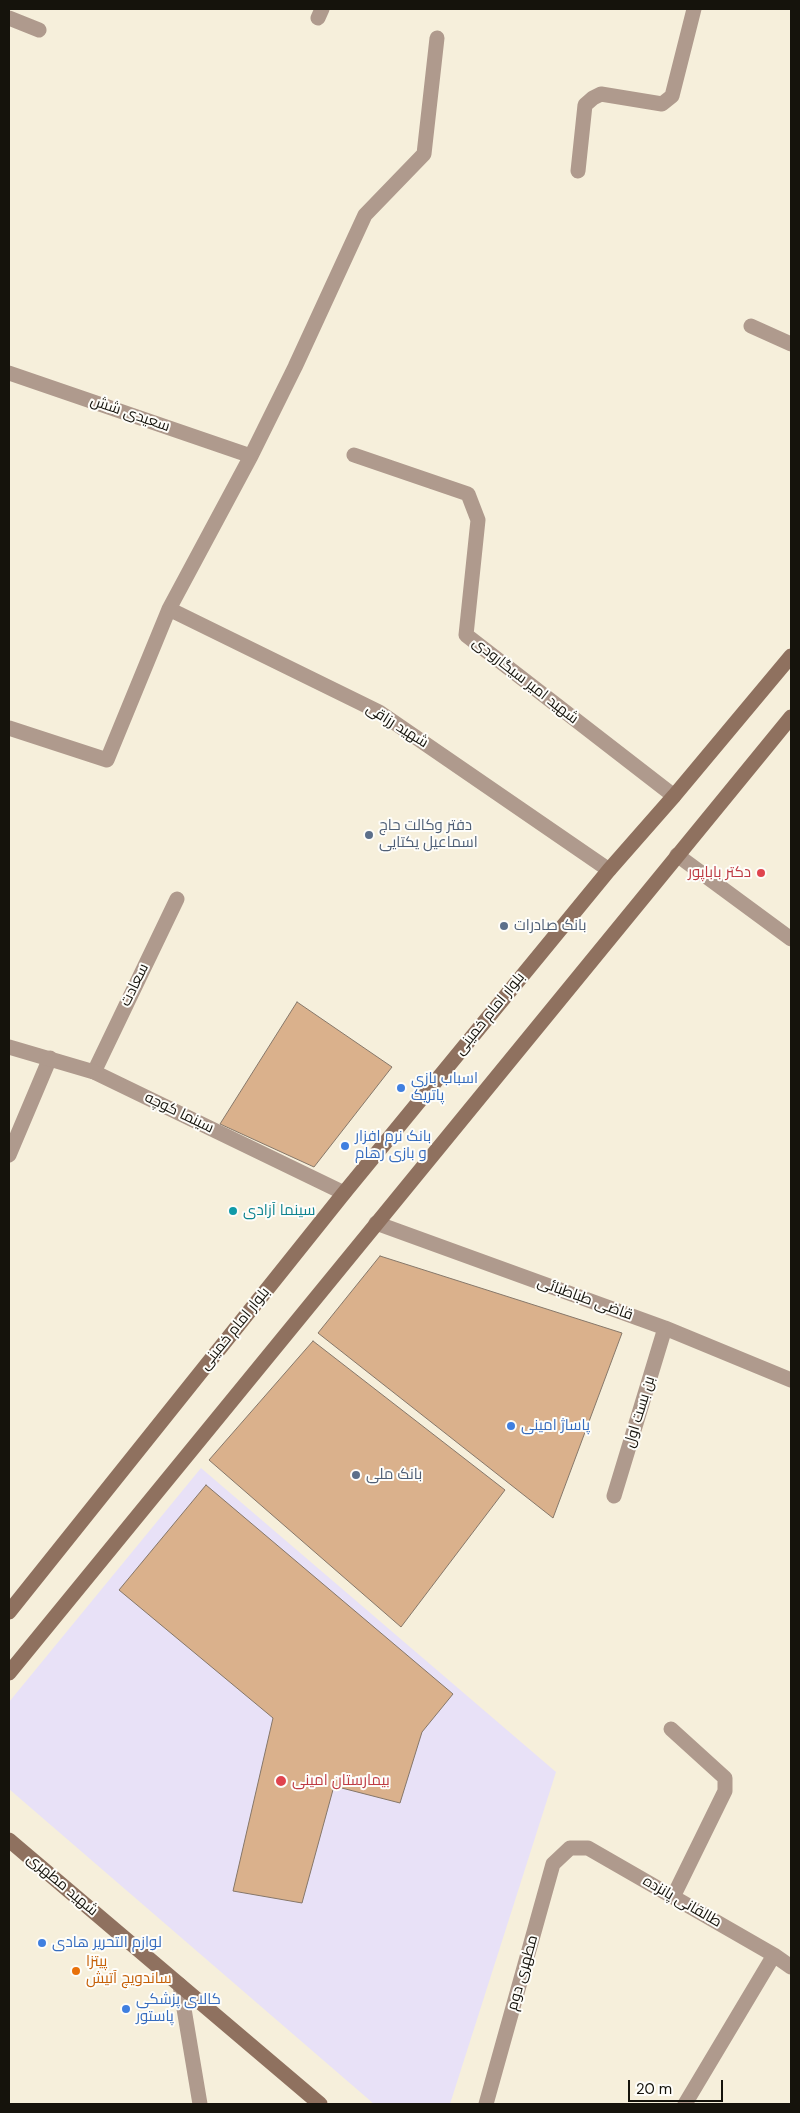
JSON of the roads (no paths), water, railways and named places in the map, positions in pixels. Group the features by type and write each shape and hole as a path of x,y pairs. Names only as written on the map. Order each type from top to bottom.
{"main road":[{"name":"بلوار امام خمینی","path":"9,1612 344,1193 609,870 674,796 791,656"},
{"path":"9,1673 791,716"},
{"name":"شهید مطهری","path":"9,1840 320,2104"}],"street":[{"path":"578,171 585,105 592,98 601,94 662,104 672,96 694,9"},
{"path":"9,18 39,30"},
{"path":"9,728 107,760 169,609 251,456 295,367 365,215 424,154 436,38"},
{"path":"751,326 791,344"},
{"name":"سعیدی شش","path":"9,372 251,456"},
{"name":"شهید امیر سیگارودی","path":"354,455 468,494 478,520 466,635 674,796"},
{"name":"شهید رزاقی","path":"169,609 380,712 609,870"},
{"path":"677,856 791,939"},
{"name":"سعادت","path":"94,1072 177,899"},
{"name":"سینما کوچه","path":"9,1047 94,1072 344,1193"},
{"path":"9,1156 50,1058"},
{"name":"قاضی طباطبائی","path":"376,1223 665,1328 791,1380"},
{"name":"بن بست اول","path":"614,1496 665,1328"},
{"path":"671,1728 725,1778 725,1791 673,1897"},
{"name":"طالقانی پانزده","path":"570,1848 588,1848 774,1955 791,1967"},
{"name":"مطهری دوم","path":"486,2104 553,1864 570,1848"},
{"path":"686,2104 774,1955"},
{"path":"180,1985 200,2104"}],"place":[{"name":"دفتر وکالت حاج اسماعیل یکتایی","path":"369,835"},
{"name":"دکتر باباپور","path":"761,873"},
{"name":"بانک صادرات","path":"504,926"},
{"name":"اسباب بازی پاتریک","path":"401,1088"},
{"name":"بانک نرم افزار و بازی رهام","path":"345,1146"},
{"name":"سینما آزادی","path":"233,1211"},
{"name":"پاساژ امینی","path":"511,1426"},
{"name":"بانک ملی","path":"356,1475"},
{"name":"بیمارستان امینی","path":"281,1781"},
{"name":"لوازم التحریر هادی","path":"42,1943"},
{"name":"پیتزا ساندویچ آتیش","path":"76,1971"},
{"name":"کالای پزشکی پاستور","path":"126,2009"}]}
